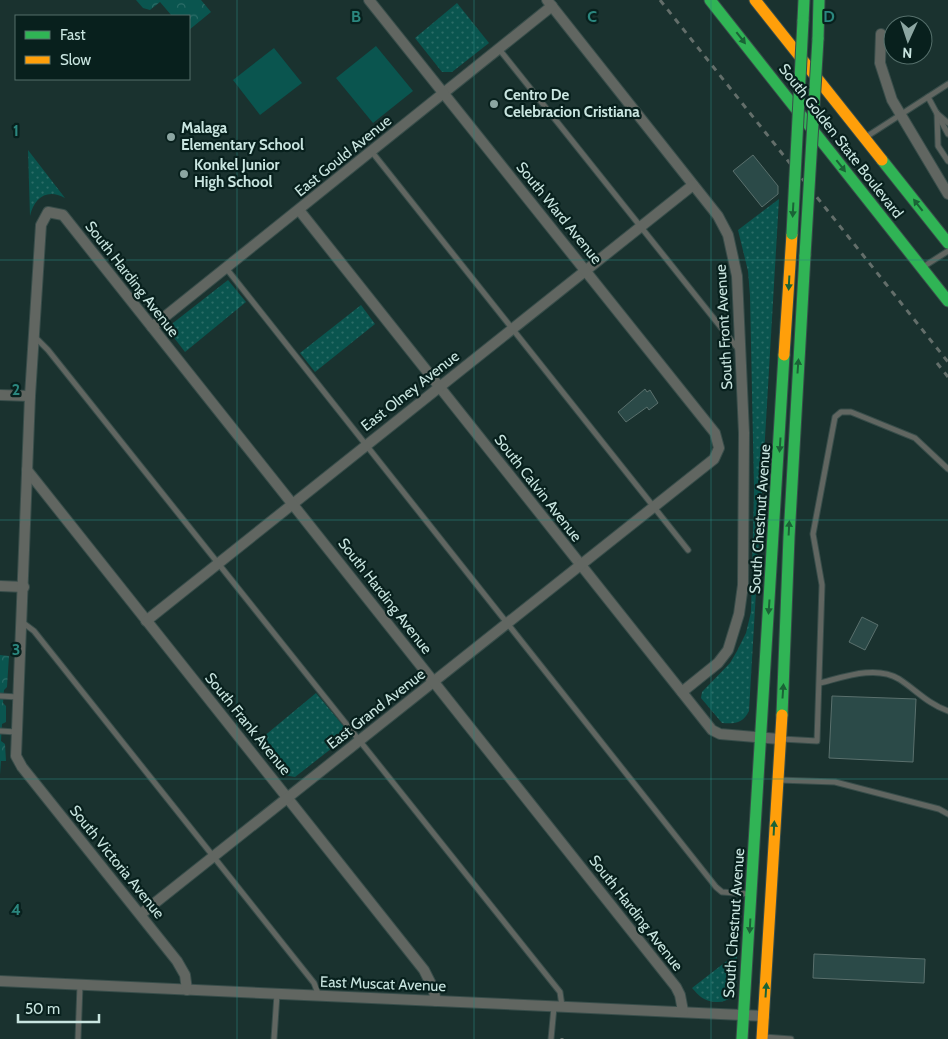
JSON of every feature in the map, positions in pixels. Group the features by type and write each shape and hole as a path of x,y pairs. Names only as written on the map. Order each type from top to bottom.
{"main road":[{"name":"South Golden State Boulevard","path":"710,0 948,301"},
{"name":"South Golden State Boulevard","path":"755,0 948,243"},
{"name":"South Chestnut Avenue","path":"742,1039 792,234 804,0"},
{"name":"South Chestnut Avenue","path":"762,1038 776,780 785,666 789,537 819,0"}],"street":[{"name":"South Ward Avenue","path":"369,0 715,433 719,448"},
{"name":"East Gould Avenue","path":"152,327 499,50 549,3"},
{"name":"South Front Avenue","path":"549,3 718,216 728,235 734,254 742,353 745,526 739,614 728,650 718,664 682,692"},
{"path":"881,34 880,63 892,100 948,194"},
{"name":"East Olney Avenue","path":"146,621 693,185"},
{"name":"South Calvin Avenue","path":"299,210 712,730 720,734 779,739"},
{"name":"South Harding Avenue","path":"34,336 41,225 48,212 63,215 293,504 676,987 680,995 683,1011"},
{"path":"16,732 34,336"},
{"path":"0,395 30,396"},
{"name":"East Grand Avenue","path":"141,914 714,459 719,448"},
{"name":"South Frank Avenue","path":"27,470 424,970 433,988 436,1001"},
{"path":"0,586 24,586"},
{"name":"South Victoria Avenue","path":"16,732 16,756 22,768 177,961 185,975 187,990"},
{"name":"East Muscat Avenue","path":"0,981 764,1016"}],"lane":[{"path":"499,50 730,341 742,353"},
{"path":"865,138 900,113 948,84"},
{"path":"928,97 948,134"},
{"path":"937,113 948,118"},
{"path":"937,113 948,123"},
{"path":"937,113 938,146 948,161"},
{"path":"372,152 688,550"},
{"path":"922,268 948,251"},
{"path":"226,268 716,887 722,892 752,894"},
{"path":"34,336 48,350 219,562 560,992 551,1039"},
{"path":"779,739 817,741 822,585 813,534 835,417 841,412 851,412 915,438 948,469"},
{"path":"22,622 34,631 314,983 319,996"},
{"path":"820,683 856,674 883,673 897,678 925,700 948,711"},
{"path":"0,696 18,697"},
{"path":"0,731 16,732"},
{"path":"776,780 836,782 939,809 948,814"},
{"path":"78,1039 80,985"},
{"path":"274,1039 277,994"},
{"path":"762,1038 791,1039"}],"green space":[{"path":"136,0 201,0 211,12 190,29 190,15 171,15 160,2 150,10 143,8"},
{"path":"457,3 489,43 452,72 442,72 415,38"},
{"path":"376,46 413,91 373,123 336,78"},
{"path":"274,48 302,83 260,115 233,80"},
{"path":"28,150 65,198 52,194 42,197 35,204 30,216"},
{"path":"779,199 749,711 738,722 722,723 701,698 702,692 730,663 746,633 751,612 754,489 750,296 748,271 738,230"},
{"path":"228,280 246,302 185,352 172,335 170,329 173,323"},
{"path":"361,305 375,324 315,372 300,353"},
{"path":"0,655 9,656 7,687 4,690 3,703 6,706 6,722 2,724 1,741 5,744 6,761 1,761 0,775"},
{"path":"316,693 350,734 295,777 284,775 257,742"},
{"path":"737,953 736,985 730,998 724,1001 708,1001 692,988"}],"building":[{"path":"753,155 778,186 778,194 762,207 733,171"},
{"path":"645,389 647,392 650,390 658,403 649,410 647,407 626,422 618,412"},
{"path":"862,617 878,625 865,650 849,642"},
{"path":"832,696 916,699 913,762 829,758"},
{"path":"814,954 925,959 924,983 813,978"}],"railway":[{"path":"660,0 948,362"},
{"path":"937,363 948,377"}],"traffic: fast":[{"path":"710,0 948,301"},
{"path":"803,21 804,0"},
{"path":"818,39 819,0"},
{"path":"792,234 803,21"},
{"path":"805,255 818,39"},
{"path":"882,160 948,243"},
{"path":"782,715 789,537 805,255"},
{"path":"742,1039 784,355"}],"traffic: slow":[{"path":"755,0 882,160"},
{"path":"784,355 792,234"},
{"path":"762,1039 782,715"}],"place":[{"name":"Centro De Celebracion Cristiana","path":"494,104"},
{"name":"Malaga Elementary School","path":"171,137"},
{"name":"Konkel Junior High School","path":"184,174"}]}
